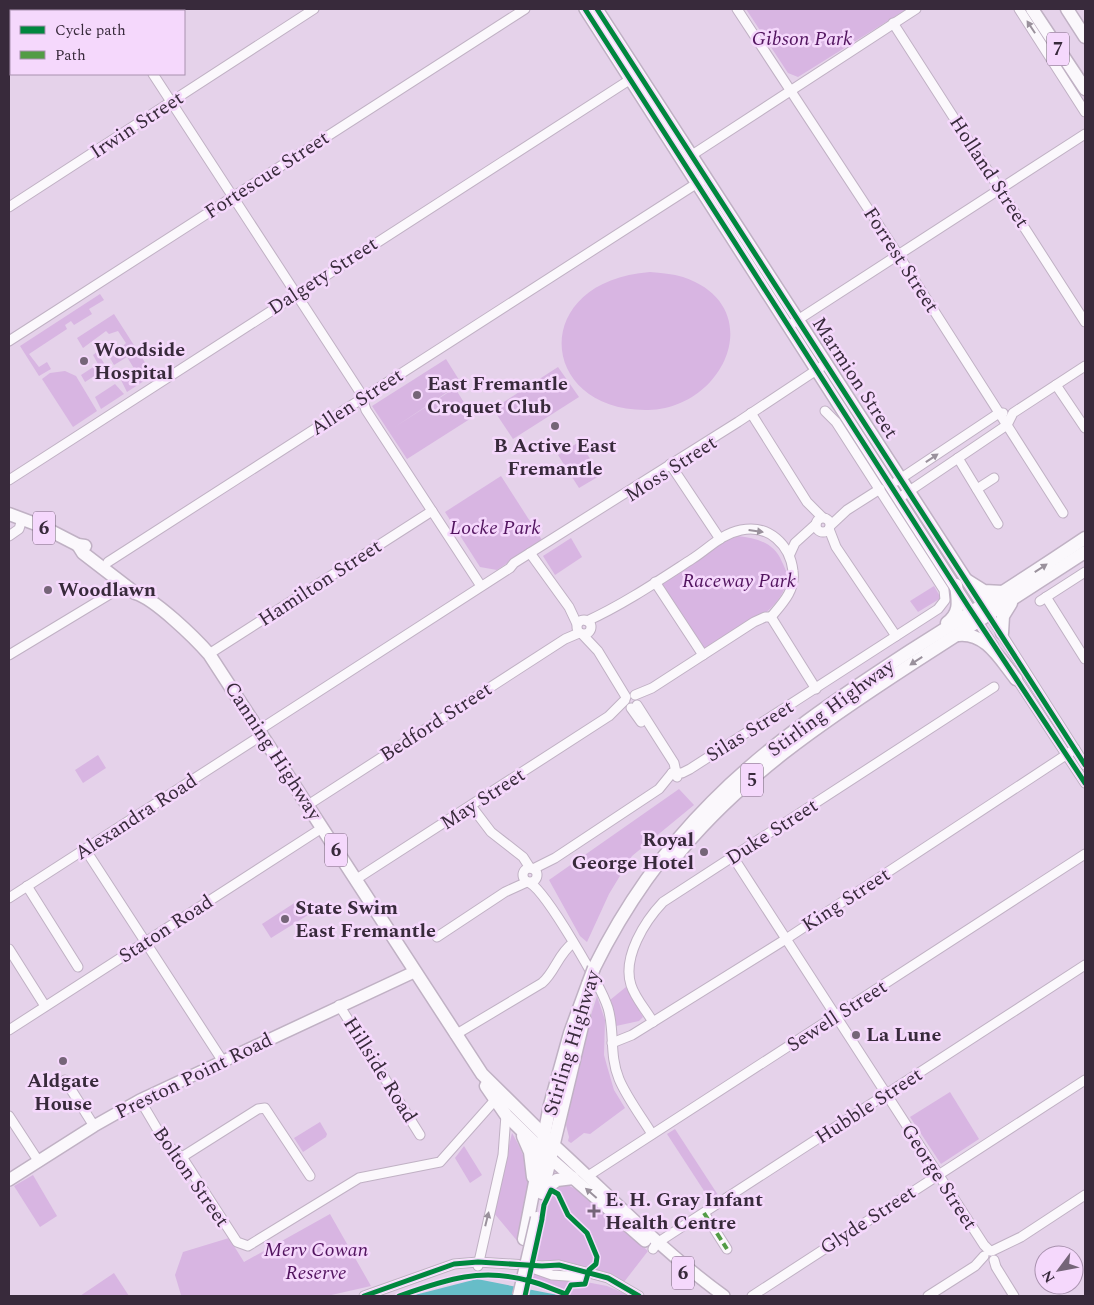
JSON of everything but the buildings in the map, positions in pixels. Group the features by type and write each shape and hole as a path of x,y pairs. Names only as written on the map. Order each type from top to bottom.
{"highway":[{"name":"7","path":"1032,9 1085,89"},
{"name":"7","path":"1067,9 1085,37"},
{"name":"Canning Highway","path":"9,514 78,545 88,546 140,587 143,595 209,654 482,1074 549,1140"},
{"name":"Stirling Highway","path":"986,610 1003,592 1085,538"},
{"name":"Canning Highway","path":"78,545 83,553 135,593 143,595"},
{"name":"Stirling Highway","path":"549,1140 550,1105 570,1033 597,972 610,936 634,898 682,834 713,801 780,742 880,671 986,610 1018,596 1085,552"},
{"path":"880,671 889,662 954,617 962,583 984,591 1003,592"},
{"path":"1002,633 1004,612 1018,596"},
{"name":"Stirling Highway","path":"597,972 652,886 686,844 723,804 798,742 864,695 957,635 975,617"},
{"path":"957,635 974,635 984,640 1016,679"},
{"name":"Stirling Highway","path":"519,1296 549,1140 579,1036 590,988"},
{"name":"Canning Highway","path":"482,1074 487,1088 506,1115 522,1133 546,1154"},
{"path":"523,1114 538,1113 550,1105"},
{"path":"522,1133 530,1152 539,1189 557,1180 573,1178"},
{"name":"Stirling Highway","path":"512,1296 533,1217"}],"main road":[{"name":"Marmion Street","path":"585,9 692,155 701,180 799,319 829,365 904,495 962,583 986,610"},
{"name":"Marmion Street","path":"597,9 634,77 701,180 789,326 818,371 896,482"},
{"name":"Marmion Street","path":"962,583 975,617"},
{"name":"Preston Point Road","path":"9,1180 94,1126 140,1100 385,984 390,977 412,969"},
{"name":"Canning Highway","path":"549,1140 588,1176 655,1246 724,1296"},
{"name":"Canning Highway","path":"546,1154 713,1296"}],"street":[{"name":"Irwin Street","path":"9,207 314,9"},
{"name":"Fortescue Street","path":"9,341 525,9"},
{"name":"Forrest Street","path":"737,9 898,254 1063,513"},
{"path":"692,155 916,9"},
{"path":"1019,9 1085,112"},
{"name":"Holland Street","path":"893,23 1085,322"},
{"path":"154,75 363,398 366,410 481,586"},
{"name":"Dalgety Street","path":"9,480 634,77"},
{"path":"789,326 1085,133"},
{"name":"Allen Street","path":"108,562 701,180"},
{"name":"Moss Street","path":"260,733 481,586 829,365"},
{"path":"904,495 1007,425 1013,413 1085,366"},
{"path":"1056,385 1085,428"},
{"path":"786,549 880,489 836,422 825,411"},
{"path":"896,482 999,413 1013,413"},
{"path":"752,415 836,547 896,636"},
{"path":"958,458 998,524"},
{"path":"672,466 720,539"},
{"path":"977,488 994,478"},
{"name":"Silas Street","path":"437,937 659,789 675,773 690,769 938,609 944,602 944,590 880,489"},
{"name":"Hamilton Street","path":"209,654 432,511"},
{"path":"9,536 19,528 22,520"},
{"path":"583,627 720,539 738,531 752,530 771,535 786,549 794,573 792,588 785,601 770,620 783,636 816,689"},
{"path":"534,554 632,701 675,773"},
{"path":"1085,572 1043,599 1085,659"},
{"path":"655,582 703,655"},
{"path":"9,656 115,591 123,583"},
{"name":"Marmion Street","path":"986,610 1085,763"},
{"name":"Marmion Street","path":"975,617 1085,784"},
{"name":"May Street","path":"355,880 474,805 703,655 759,620 770,620"},
{"name":"Bedford Street","path":"308,805 583,627"},
{"name":"Duke Street","path":"653,1022 633,989 629,977 630,966 643,930 654,912 663,902 994,687"},
{"name":"Alexandra Road","path":"9,898 260,733"},
{"name":"King Street","path":"612,1043 622,1040 653,1022 786,939 1075,749"},
{"path":"1075,768 1085,763"},
{"path":"474,805 487,828 523,857 530,875 550,905 603,996 610,1019 614,1066 619,1079 655,1134"},
{"name":"Staton Road","path":"9,1030 322,828"},
{"path":"85,849 222,1060"},
{"name":"Sewell Street","path":"588,1176 835,1018 1085,854"},
{"name":"George Street","path":"733,857 1014,1296"},
{"path":"27,886 78,967"},
{"path":"456,1035 542,983 548,977 563,951 573,944"},
{"path":"9,948 45,1006"},
{"name":"Hubble Street","path":"655,1246 1085,966"},
{"name":"Hillside Road","path":"339,1005 420,1135"},
{"path":"65,1080 94,1126"},
{"name":"Glyde Street","path":"752,1296 1085,1080"},
{"name":"Bolton Street","path":"140,1100 166,1144 182,1157 237,1242 248,1246 359,1178 440,1162 495,1100"},
{"path":"182,1157 262,1108 269,1112 310,1176"},
{"path":"478,1264 502,1155 506,1115"},
{"path":"9,1116 39,1162"},
{"path":"928,1296 1085,1195"},
{"path":"704,1213 727,1249"},
{"path":"364,1296 454,1264 478,1264 533,1269 552,1275 577,1276 616,1283 639,1296"},
{"path":"375,1296 445,1271 478,1264"}],"green space":[{"name":"Gibson Park","path":"746,9 907,9 798,77 788,73"},
{"path":"650,272 683,277 709,291 725,310 730,331 727,354 716,375 698,392 675,405 648,410 611,405 584,391 568,370 562,345 566,320 583,298 610,281"},
{"path":"100,294 104,300 89,309 92,314 74,325 71,321 65,325 67,329 29,354 39,367 47,362 51,369 39,376 20,346"},
{"path":"114,314 153,375 127,392 121,380 135,370 127,357 114,365 110,358 124,349 123,346 126,343 118,331 109,334 106,331 83,348 77,338"},
{"path":"97,352 107,368 85,382 81,375 98,364 93,355"},
{"path":"446,359 461,383 395,427 455,388 473,417 407,459 372,406"},
{"path":"558,367 579,397 513,439 493,409"},
{"path":"65,371 76,376 97,411 73,427 42,379 50,373"},
{"path":"115,384 124,394 101,409 95,397"},
{"path":"579,442 601,475 579,488 558,455"},
{"name":"Locke Park","path":"501,476 542,540 497,570 480,567 445,512"},
{"name":"Raceway Park","path":"738,536 758,540 775,550 787,576 784,589 778,600 768,611 742,630 704,652 661,583 725,541"},
{"path":"571,538 582,557 555,575 543,556"},
{"path":"934,586 941,598 918,612 910,601"},
{"path":"98,755 106,768 83,783 75,770"},
{"path":"679,789 694,805 632,856 609,894 587,942 580,936 549,880"},
{"name":"State Swim East Fremantle","path":"299,900 308,915 271,938 262,924"},
{"path":"626,987 643,1017 639,1021 616,1026 610,1000"},
{"path":"597,996 605,1020 604,1055 614,1090 625,1108 590,1134 584,1133 571,1143 568,1141 566,1125 581,1046"},
{"path":"950,1092 979,1139 941,1164 910,1117"},
{"path":"320,1122 327,1134 326,1137 303,1152 294,1138"},
{"path":"675,1129 718,1195 710,1200 667,1134"},
{"path":"512,1133 520,1148 528,1175 527,1199 519,1243 493,1212"},
{"path":"464,1146 482,1175 470,1183 455,1158"},
{"path":"33,1175 57,1216 40,1227 14,1186"},
{"path":"564,1184 596,1203 648,1251 624,1282 614,1277 536,1262 550,1193 554,1188"},
{"name":"Merv Cowan Reserve","path":"330,1214 371,1286 327,1296 178,1296 181,1295 175,1275 183,1252 229,1238 244,1262"},
{"path":"534,1272 607,1286 631,1296 593,1297 555,1293 532,1283"},
{"path":"114,1273 129,1296 80,1296"}],"water":[{"path":"477,1279 563,1296 411,1296"}],"marked path":[{"path":"704,1213 727,1249"}],"cycle path":[{"path":"585,9 968,606 1085,783"},
{"path":"597,9 1085,765"},
{"path":"399,1296 447,1281 479,1275 512,1277 530,1281 534,1282 566,1294 571,1285 585,1284 589,1270 596,1264 597,1257 587,1233 568,1215 558,1194 551,1190 544,1205 542,1219 525,1296"},
{"path":"364,1296 454,1264 478,1262 542,1266 559,1265 608,1278 639,1296"}],"place":[{"name":"Woodside Hospital","path":"84,361"},
{"name":"East Fremantle Croquet Club","path":"417,395"},
{"name":"B Active East Fremantle","path":"555,426"},
{"name":"Woodlawn","path":"48,590"},
{"name":"Royal George Hotel","path":"704,852"},
{"name":"State Swim East Fremantle","path":"285,919"},
{"name":"La Lune","path":"856,1035"},
{"name":"Aldgate House","path":"63,1061"},
{"name":"E. H. Gray Infant Health Centre","path":"594,1211"}]}
